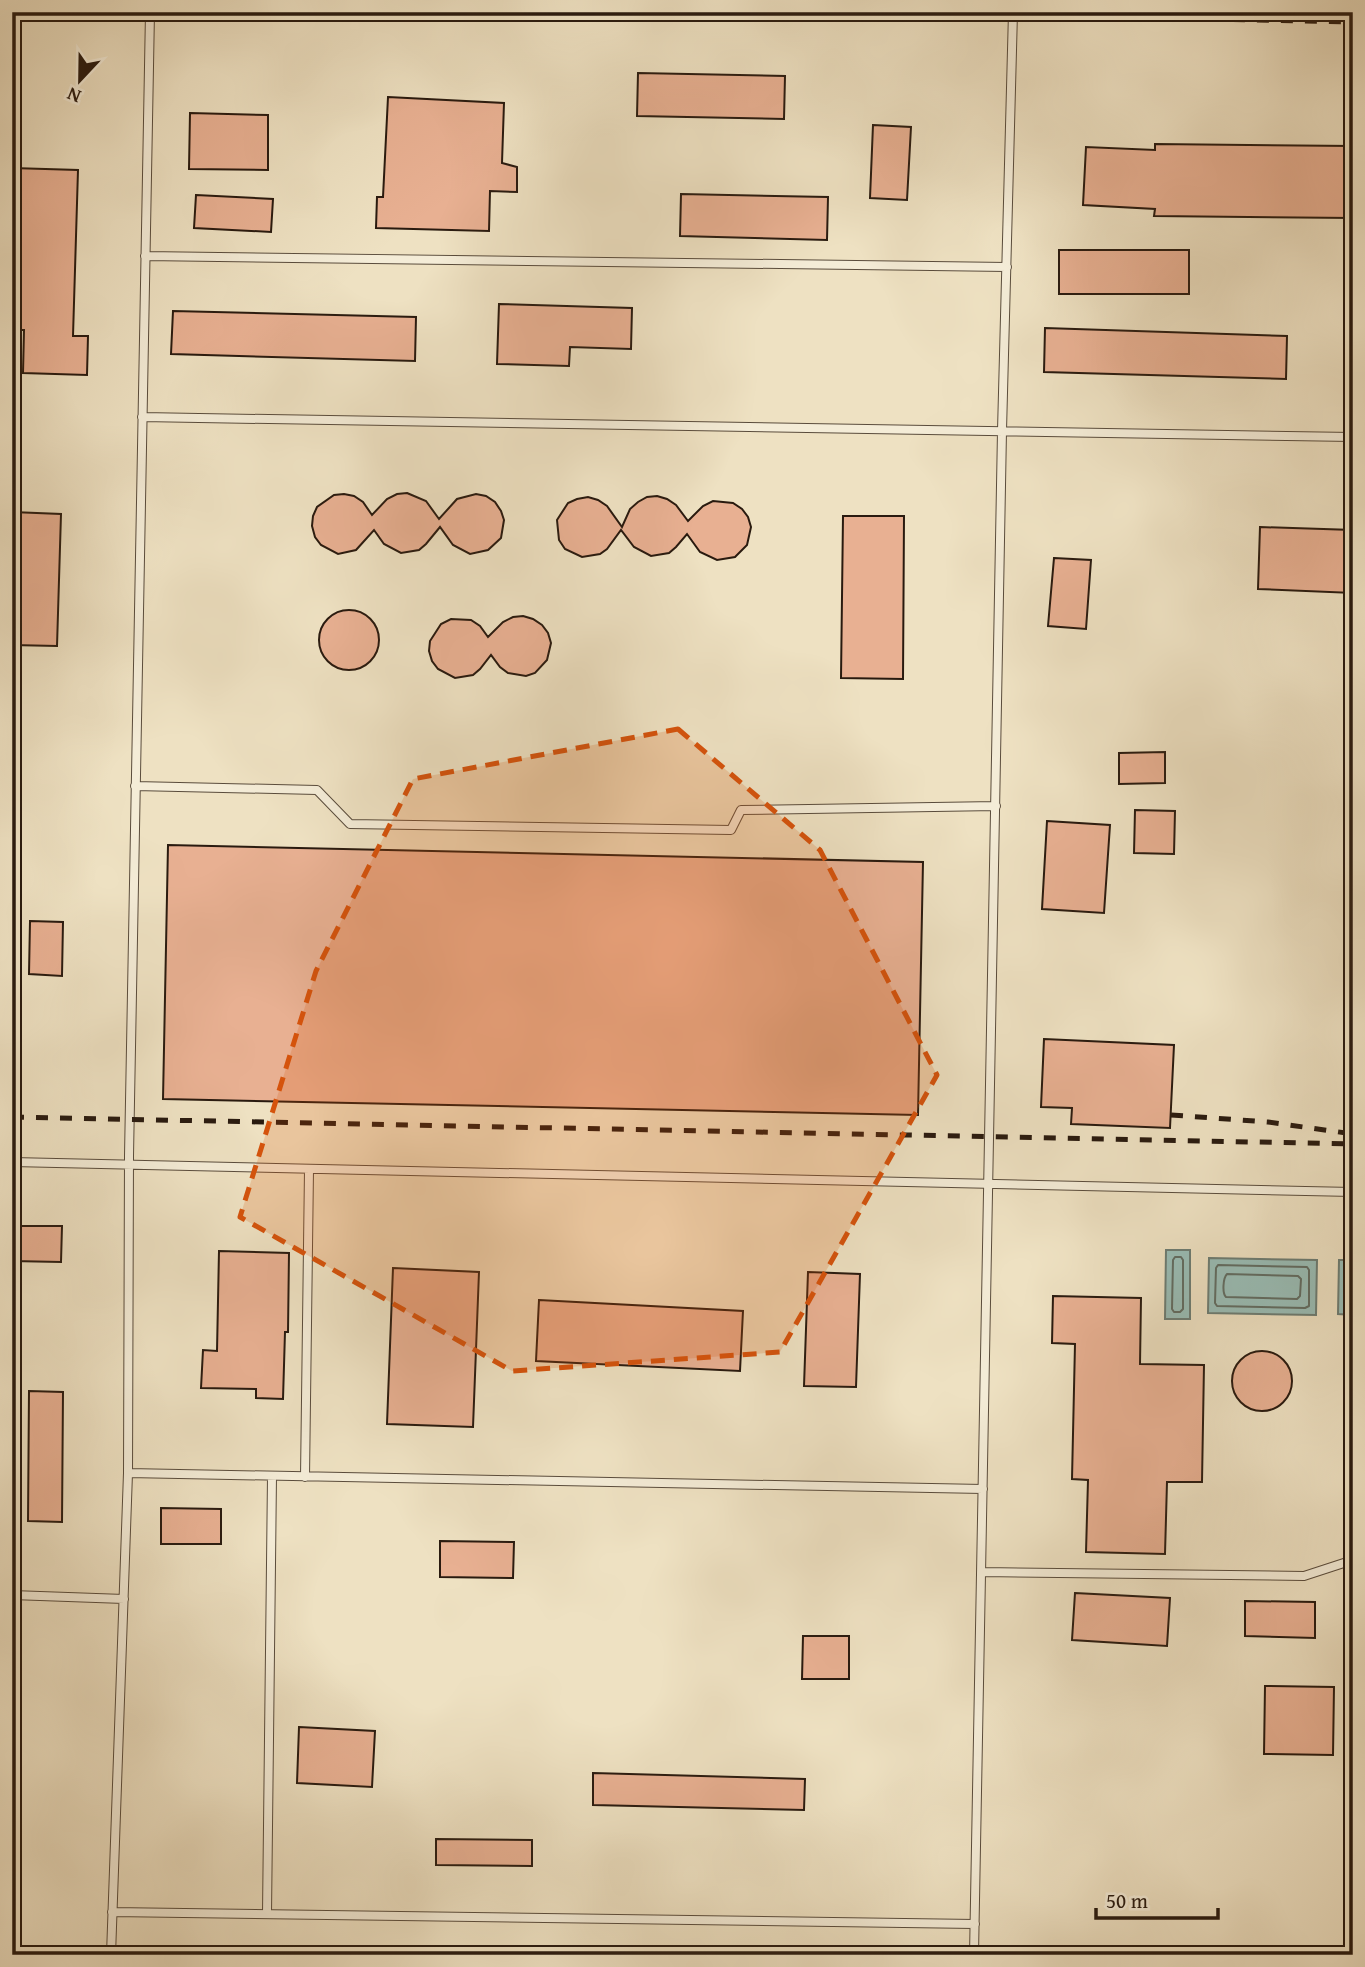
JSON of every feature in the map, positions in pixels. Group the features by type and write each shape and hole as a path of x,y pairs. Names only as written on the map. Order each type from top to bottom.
{"lane":[{"path":"111,1955 128,1473 129,1166 150,12"},
{"path":"974,1955 1002,431 1013,12"},
{"path":"145,256 1007,267"},
{"path":"142,417 1353,437"},
{"path":"135,786 317,790 349,824 731,830 741,810 996,806"},
{"path":"12,1162 1353,1192"},
{"path":"305,1477 309,1170"},
{"path":"128,1473 983,1489"},
{"path":"267,1914 272,1476"},
{"path":"982,1572 1304,1576 1353,1560"},
{"path":"12,1595 124,1599"},
{"path":"113,1912 975,1924"}],"highlighted area":[{"path":"678,729 820,850 937,1075 780,1352 512,1371 240,1217 316,971 413,779"}],"water":[{"path":"1166,1250 1190,1250 1190,1319 1165,1319"},
{"path":"1209,1258 1317,1260 1316,1315 1208,1313"},
{"path":"1339,1260 1353,1260 1353,1315 1338,1314"}],"building":[{"path":"638,73 785,76 784,119 637,116"},
{"path":"388,97 504,103 502,163 517,167 517,192 490,191 489,231 376,228 377,197 383,197"},
{"path":"190,113 268,115 268,170 189,169"},
{"path":"873,125 911,127 907,200 870,198"},
{"path":"1155,144 1353,146 1353,218 1154,216 1155,209 1083,205 1086,147 1155,150"},
{"path":"12,168 78,170 73,336 88,336 87,375 23,373 24,330 12,330"},
{"path":"681,194 828,197 827,240 680,236"},
{"path":"196,195 273,199 271,232 194,228"},
{"path":"1059,250 1189,250 1189,294 1059,294"},
{"path":"499,304 632,308 631,349 570,347 569,366 497,364"},
{"path":"173,311 416,317 415,361 171,354"},
{"path":"1045,328 1287,336 1286,379 1044,372"},
{"path":"407,493 426,501 439,519 457,499 476,494 486,496 495,502 501,511 504,520 501,538 488,550 470,554 453,545 440,527 419,550 401,553 384,544 374,530 356,550 338,554 321,545 315,537 312,526 317,507 334,495 354,496 363,502 372,515 387,499"},
{"path":"657,496 676,505 688,521 703,506 713,501 733,503 748,517 751,527 747,545 735,557 717,560 700,552 687,534 669,553 651,556 634,547 621,530 600,554 582,557 565,549 559,540 557,520 568,503 588,497 598,500 607,506 622,527 630,509 647,497"},
{"path":"12,512 61,514 57,646 12,645"},
{"path":"843,516 904,516 903,679 841,678"},
{"path":"1260,527 1353,530 1353,593 1258,589"},
{"path":"1054,558 1091,560 1086,629 1048,626"},
{"path":"349,610 366,615 374,623 379,640 374,657 366,665 349,670 332,665 324,657 319,640 324,623 332,615"},
{"path":"523,616 542,625 551,643 547,660 535,673 526,676 508,673 491,655 473,675 455,678 438,669 432,661 430,641 441,624 451,619 471,620 480,626 488,637 503,622"},
{"path":"1165,752 1165,783 1119,784 1119,753"},
{"path":"1135,810 1175,811 1174,854 1134,853"},
{"path":"1047,821 1110,825 1104,913 1042,909"},
{"path":"168,845 923,862 918,1115 163,1099"},
{"path":"30,921 63,922 62,976 29,974"},
{"path":"1044,1039 1174,1045 1170,1128 1071,1124 1072,1108 1041,1107"},
{"path":"12,1226 62,1226 61,1262 12,1261"},
{"path":"219,1251 289,1253 288,1332 285,1332 283,1399 256,1398 256,1389 201,1388 203,1350 217,1351"},
{"path":"393,1268 479,1272 473,1427 387,1424"},
{"path":"808,1272 860,1274 856,1387 804,1386"},
{"path":"1053,1296 1141,1298 1140,1364 1204,1365 1202,1482 1167,1482 1165,1554 1086,1552 1088,1480 1072,1479 1075,1344 1052,1343"},
{"path":"539,1300 743,1311 740,1371 536,1361"},
{"path":"1262,1351 1279,1356 1287,1364 1292,1381 1287,1398 1279,1406 1262,1411 1245,1406 1237,1398 1232,1381 1237,1364 1245,1356"},
{"path":"29,1391 63,1392 62,1522 28,1521"},
{"path":"161,1508 221,1509 221,1544 161,1544"},
{"path":"440,1541 514,1542 513,1578 440,1577"},
{"path":"1075,1593 1170,1598 1167,1646 1072,1640"},
{"path":"1245,1601 1315,1602 1315,1638 1245,1636"},
{"path":"803,1636 849,1636 849,1679 802,1679"},
{"path":"1265,1686 1334,1687 1333,1755 1264,1754"},
{"path":"299,1727 375,1731 372,1787 297,1783"},
{"path":"593,1773 805,1779 804,1810 593,1805"},
{"path":"436,1839 532,1840 532,1866 436,1865"}],"railway":[{"path":"849,12 1353,22"},
{"path":"1171,1115 1268,1122 1353,1134"},
{"path":"12,1117 1353,1144"}]}
